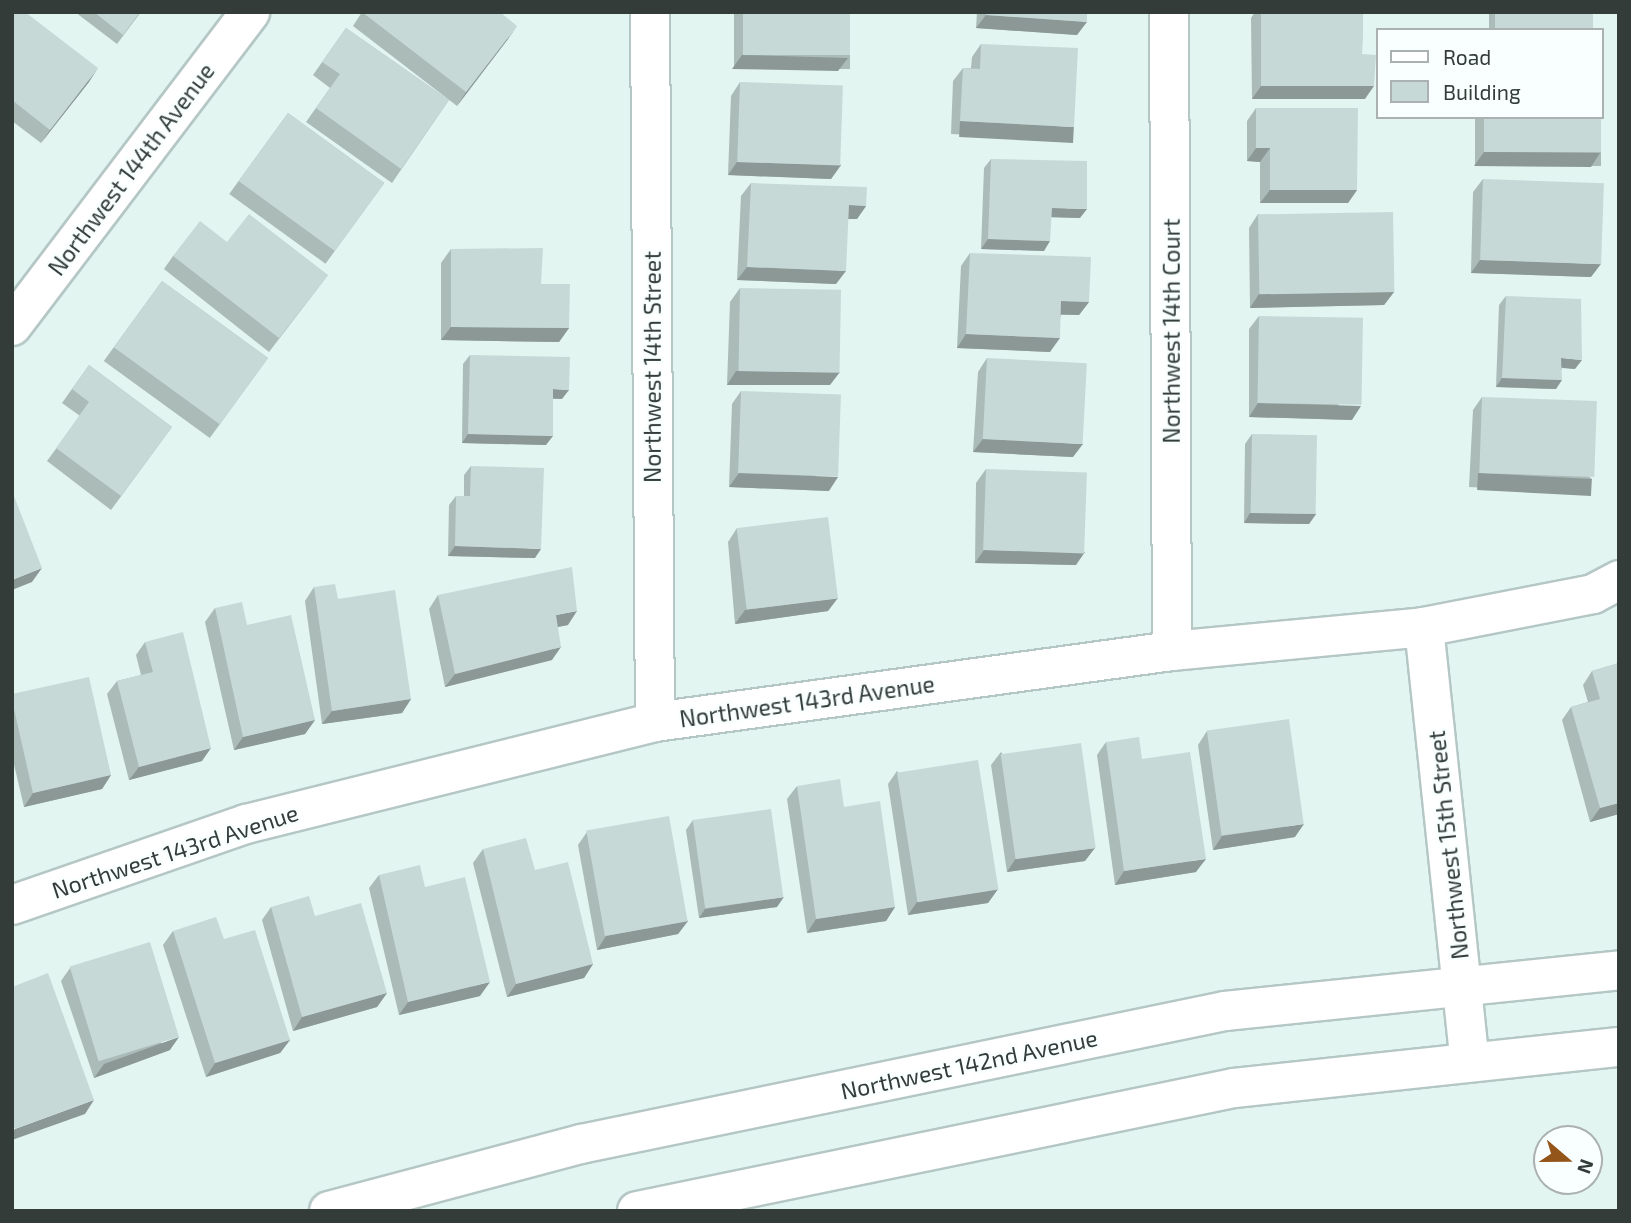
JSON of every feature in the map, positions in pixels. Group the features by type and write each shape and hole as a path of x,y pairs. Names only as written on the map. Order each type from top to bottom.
{"street":[{"name":"Northwest 144th Avenue","path":"12,326 250,12"},
{"name":"Northwest 14th Street","path":"650,12 654,722"},
{"name":"Northwest 14th Court","path":"1169,12 1172,651"},
{"name":"Northwest 143rd Avenue","path":"12,905 246,824 654,722 1172,651 1424,627 1593,594 1619,580"},
{"name":"Northwest 15th Street","path":"1424,627 1470,1062"},
{"name":"Northwest 142nd Avenue","path":"329,1211 581,1144 1212,1014 1619,970"},
{"path":"637,1211 1234,1087 1619,1047"}],"building":[{"path":"12,12 25,12 98,68 50,130 12,100"},
{"path":"94,12 140,12 123,35"},
{"path":"362,12 500,12 517,26 466,92"},
{"path":"743,12 850,12 850,55 743,55"},
{"path":"986,12 1087,12 1087,22 986,15"},
{"path":"1261,12 1363,12 1362,54 1376,55 1374,86 1261,86"},
{"path":"1495,12 1593,12 1593,28 1495,28"},
{"path":"346,28 449,100 401,169 316,108 340,74 322,62"},
{"path":"981,44 1078,48 1074,127 960,121 963,68 980,69"},
{"path":"740,82 843,86 840,166 737,162"},
{"path":"1256,108 1358,108 1357,190 1270,190 1270,148 1256,148"},
{"path":"288,113 384,183 335,251 239,181"},
{"path":"1484,119 1601,119 1601,152 1484,152"},
{"path":"991,159 1087,161 1087,209 1052,208 1050,241 988,239"},
{"path":"1483,179 1604,183 1601,264 1480,260"},
{"path":"751,183 867,187 866,206 849,205 846,271 747,267"},
{"path":"1393,212 1394,292 1259,294 1258,214"},
{"path":"249,214 328,275 279,338 173,256 200,221 227,242"},
{"path":"543,248 541,284 570,284 569,328 451,327 451,249"},
{"path":"970,253 1091,257 1089,302 1061,301 1060,338 966,334"},
{"path":"162,281 268,358 220,424 114,347"},
{"path":"740,288 841,290 840,373 739,371"},
{"path":"1506,296 1581,299 1582,360 1561,358 1562,380 1502,378"},
{"path":"1259,316 1363,318 1361,405 1257,403"},
{"path":"470,355 570,357 569,390 553,389 553,436 468,434"},
{"path":"987,358 1087,363 1083,444 983,439"},
{"path":"89,365 172,427 121,496 56,448 89,402 72,389"},
{"path":"741,391 841,394 838,476 738,473"},
{"path":"1482,397 1597,401 1594,477 1479,473"},
{"path":"1252,434 1317,435 1316,514 1251,513"},
{"path":"471,466 544,468 541,549 455,546 456,496 470,496"},
{"path":"986,469 1087,473 1084,553 983,550"},
{"path":"12,491 42,568 12,580"},
{"path":"828,517 838,598 747,610 737,528"},
{"path":"572,567 577,611 556,615 561,647 455,674 438,595"},
{"path":"335,584 338,599 395,590 411,699 332,711 314,587"},
{"path":"242,602 247,625 291,615 315,720 243,737 215,608"},
{"path":"183,632 211,748 139,767 117,681 153,672 145,642"},
{"path":"1619,663 1619,803 1600,808 1571,707 1600,699 1592,671"},
{"path":"89,677 111,775 33,793 12,694"},
{"path":"1289,719 1304,824 1222,836 1207,731"},
{"path":"1139,737 1142,759 1190,752 1206,859 1124,871 1106,742"},
{"path":"1081,743 1096,848 1016,859 1001,754"},
{"path":"978,760 998,889 918,902 897,773"},
{"path":"840,779 844,807 880,801 895,907 816,919 797,786"},
{"path":"771,809 783,897 705,908 693,820"},
{"path":"669,816 688,921 605,936 586,831"},
{"path":"526,838 535,870 568,862 593,964 516,984 483,849"},
{"path":"420,865 425,887 465,877 490,982 408,1002 379,875"},
{"path":"309,896 315,916 361,903 387,993 302,1017 271,907"},
{"path":"216,917 224,939 255,930 290,1040 215,1063 173,931"},
{"path":"150,942 179,1037 99,1061 70,967"},
{"path":"48,973 94,1100 15,1129 12,1122 12,987"}]}
